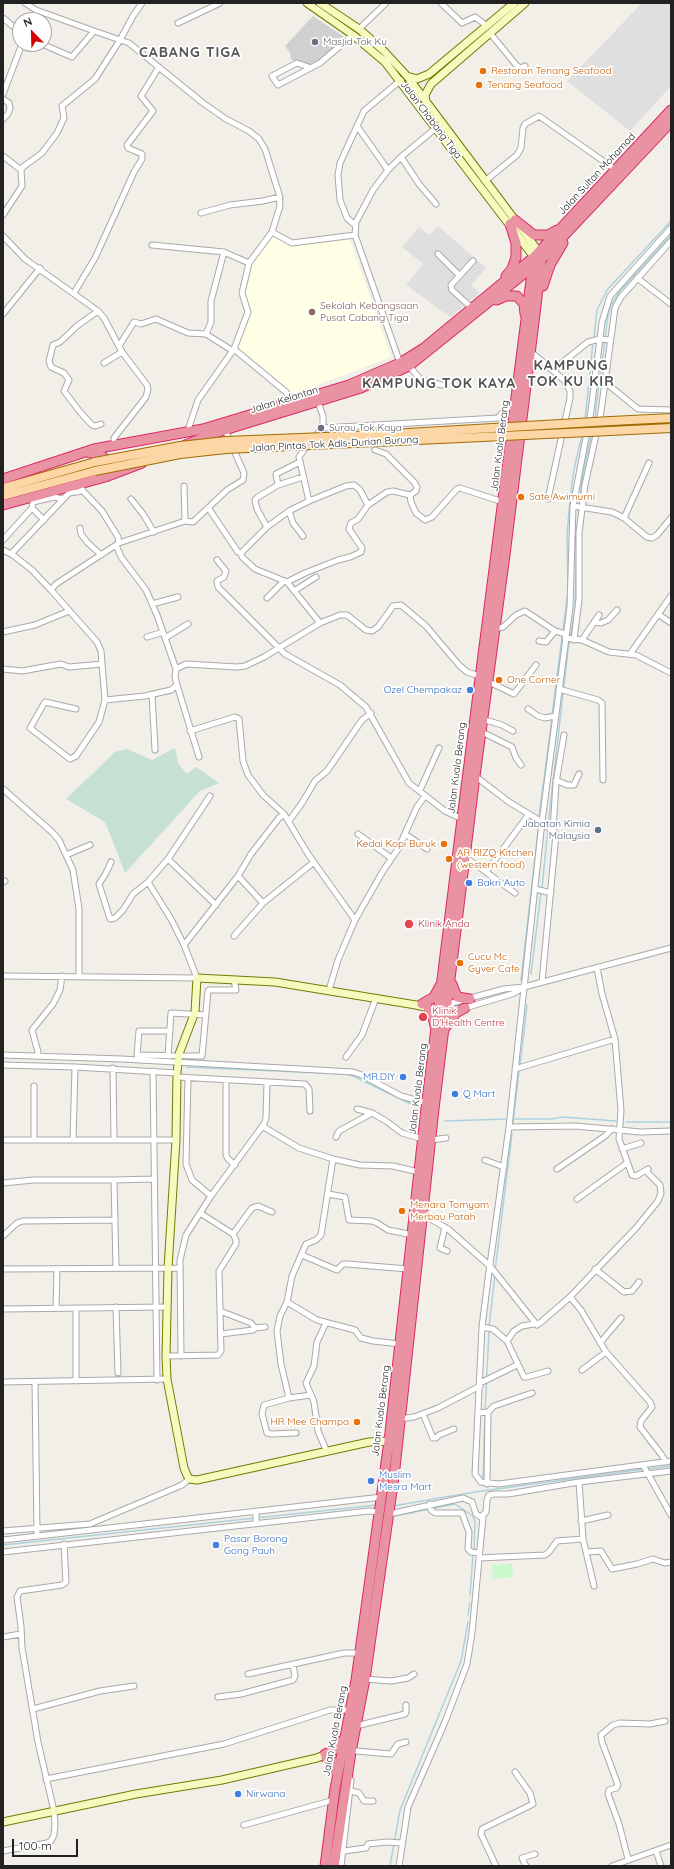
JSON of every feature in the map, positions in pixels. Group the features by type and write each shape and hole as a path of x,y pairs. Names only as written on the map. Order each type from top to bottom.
{"highway":[{"name":"Jalan Sultan Mohamad","path":"538,256 671,110"},
{"name":"Jalan Sultan Mohamad","path":"538,256 584,215 671,122"},
{"path":"536,306 546,275 555,256 584,215"},
{"path":"513,222 530,233 543,236 554,232 572,217"},
{"path":"492,291 512,270 516,243 513,222"},
{"name":"Jalan Kelantan","path":"3,504 48,491 80,485 115,474 200,438 361,388 405,365 483,308 534,267 538,256"},
{"name":"Jalan Kelantan","path":"3,479 94,449 190,432 350,385 405,365 492,291 538,256"},
{"name":"Jalan Kuala Berang","path":"447,980 462,819 491,632 505,555 531,352 536,306 538,256"},
{"name":"Jalan Kuala Berang","path":"491,632 492,583 504,502 534,267"},
{"path":"483,308 506,296 517,296 524,304 525,335"},
{"path":"50,463 93,453 102,454 106,460 105,470 80,485"},
{"path":"492,583 499,579 505,555"},
{"name":"Jalan Kuala Berang","path":"348,1791 349,1751 360,1708 365,1679 384,1512 389,1441 402,1346 423,1216 427,1139 427,1103 436,1034 443,1007 465,857 482,719 484,678"},
{"path":"436,1034 434,1021 422,1006 434,996 447,980 457,997 470,999"},
{"name":"Jalan Kuala Berang","path":"384,1499 399,1419 402,1346 408,1269 420,1172 427,1139 444,1029 443,1007"},
{"path":"444,1029 456,1013 465,1008"},
{"name":"Jalan Kuala Berang","path":"334,1866 351,1780 349,1751 345,1735 384,1512"},
{"name":"Jalan Kuala Berang","path":"325,1866 337,1777 360,1725 360,1708"},
{"path":"337,1777 333,1762 326,1756 339,1746 345,1735"}],"main road":[{"name":"Jalan Pintas Tok Adis-Durian Burung","path":"3,488 180,446 226,441 671,418"},
{"name":"Jalan Pintas Tok Adis-Durian Burung","path":"3,496 95,466 226,449 671,428"}],"street":[{"path":"25,3 120,40 136,48 203,104 226,119 245,128 258,139 265,149 280,197 280,206 272,232 249,263 242,293 248,312 233,350 198,400 189,426 190,432"},
{"path":"3,215 22,186 21,170 42,152 54,137 64,118 62,106 92,83 142,3"},
{"path":"178,23 220,3"},
{"name":"Jalan Chabang Tiga","path":"307,3 378,54 404,78 426,102 538,256"},
{"name":"Jalan Chabang Tiga","path":"320,3 359,29 383,50 404,78 436,128 513,222"},
{"path":"359,29 386,3"},
{"path":"441,3 462,23 475,17 488,29 517,66 521,68 525,66"},
{"path":"426,102 425,95 431,84 459,54 488,29 514,3"},
{"path":"488,29 525,3"},
{"path":"3,18 12,25"},
{"path":"52,48 72,57 94,31"},
{"path":"312,68 297,62 272,76 278,85 312,68 353,35"},
{"path":"3,94 19,52"},
{"path":"355,225 348,220 343,211 338,188 338,175 340,163 364,111 404,78 417,79 424,76 459,54"},
{"path":"74,294 95,258 134,172 142,160 142,154 128,148 128,145 153,111 141,96 160,67"},
{"path":"3,99 9,103 10,108 8,114 3,118"},
{"path":"484,181 517,155 523,141 522,128 525,124 539,116 616,170"},
{"path":"357,126 388,170"},
{"path":"436,128 401,157 388,170 373,190 360,212 355,225 355,235 405,365 421,380 442,385"},
{"path":"3,156 21,170"},
{"path":"401,157 419,184 436,204"},
{"path":"201,213 230,205 263,201 280,197"},
{"path":"565,636 579,599 578,478 600,381 605,340 604,309 610,296 671,228"},
{"path":"272,232 292,243 355,235"},
{"path":"3,236 25,259 40,268 98,311 104,318 122,352 145,381 148,389 146,397 114,438 114,445"},
{"path":"552,831 553,782 556,756 553,716 560,689 578,507 585,485 601,412 600,381 605,340 615,308 621,297 671,241"},
{"path":"152,246 224,252 249,263"},
{"path":"206,334 212,319 211,301 224,252"},
{"path":"438,254 459,275"},
{"path":"472,308 452,290 451,286 459,275 473,261"},
{"path":"3,314 40,268"},
{"path":"637,278 671,304"},
{"path":"98,311 77,326 60,342 53,345 49,361 51,367 64,374 69,380 64,391 80,412 92,425 95,426 101,424"},
{"path":"119,346 134,322 141,324 153,320 159,320 188,333 206,334 233,350 286,392 293,402"},
{"path":"553,370 583,345 593,340 605,340"},
{"path":"104,362 122,352"},
{"path":"531,352 553,370 567,385 570,398 548,499"},
{"path":"600,381 638,409 671,410"},
{"path":"318,402 323,416 323,428"},
{"path":"309,501 300,462 300,454 323,428 498,418 506,408 516,406"},
{"path":"51,590 56,584 117,544 185,521 193,522 209,509 227,490 245,478 224,430"},
{"path":"375,450 386,454 414,482 417,489 410,495"},
{"path":"278,484 276,474 300,462"},
{"path":"624,518 649,463"},
{"path":"267,527 257,509 255,500 278,484 303,476"},
{"path":"11,554 63,499 80,485 102,511 118,537 117,544 121,557 146,590 176,669 175,677 177,685 199,757"},
{"path":"241,553 267,527 289,511 309,501 350,485 358,487 368,505"},
{"path":"184,486 185,521"},
{"path":"410,495 411,502 416,513 425,520 432,517 457,489 460,488 504,502"},
{"path":"267,598 285,581 304,572 362,552 362,548 349,526 358,519 368,505 387,492 393,491 410,495"},
{"path":"3,540 32,508 33,502 54,496 63,499"},
{"path":"131,499 143,514 154,532"},
{"path":"578,507 612,512 624,518 647,537 652,538 657,535 671,518"},
{"path":"32,508 44,520"},
{"path":"209,509 238,552 241,553 242,557 255,569 285,581 320,623"},
{"path":"289,511 293,523 303,536"},
{"path":"80,528 81,534 87,542 101,555"},
{"path":"3,550 11,554 32,570 97,642 101,651 105,700 97,728 76,756 70,759 30,728 45,702 76,709"},
{"path":"217,560 226,571 224,577 217,581 218,587 285,654 340,685 371,713 406,778 425,796 451,815 462,819"},
{"path":"294,591 316,577"},
{"path":"630,654 671,596"},
{"path":"152,604 178,597"},
{"path":"176,669 186,664 237,668 245,666 279,648 320,623 340,615 347,615 366,630 372,631 378,627 393,606 401,605 426,626 459,665 467,672 484,678 514,694 536,665"},
{"path":"594,622 601,623 608,620 617,610"},
{"path":"3,632 35,625 69,611"},
{"path":"491,632 503,627 516,615 525,611 565,636 582,640 609,652 630,654 653,663 671,673"},
{"path":"658,614 671,623"},
{"path":"582,640 599,615"},
{"path":"165,638 188,624"},
{"path":"146,637 163,632"},
{"path":"538,641 543,643 565,636"},
{"path":"3,669 22,671 61,664 69,667 102,664"},
{"path":"105,700 152,694 171,690 177,685"},
{"path":"560,689 598,700 602,704 603,780"},
{"path":"152,694 155,750"},
{"path":"528,709 538,716 553,716"},
{"path":"289,821 315,781 327,772 362,720 371,713"},
{"path":"190,731 235,717 239,719 243,761 248,775 263,795 284,814 314,862 355,920"},
{"path":"482,719 502,725 513,731"},
{"path":"480,731 512,747 516,758 521,765"},
{"path":"487,1484 483,1413 484,1327 544,824 553,782 556,756 564,735"},
{"path":"420,790 439,748"},
{"path":"553,782 574,785 579,774"},
{"path":"475,776 499,795 544,824 556,836 542,982"},
{"path":"3,789 52,832 59,840 66,855 72,870 78,897 79,976"},
{"path":"111,862 99,884 110,919 123,910 133,894 148,882 168,859 210,796"},
{"path":"329,990 338,960 355,920 391,858 398,849 417,807 425,796"},
{"path":"184,945 238,876 251,854 278,818 284,814"},
{"path":"486,872 529,814"},
{"path":"358,834 391,858"},
{"path":"405,834 427,849"},
{"path":"66,855 90,845"},
{"path":"465,857 515,894"},
{"path":"168,859 216,905"},
{"path":"234,936 263,904 314,862"},
{"path":"238,876 263,904"},
{"path":"148,882 171,919 184,945 197,978 194,1014 178,1059 176,1140 168,1268 166,1356 167,1379 184,1468 189,1479"},
{"path":"537,890 551,893"},
{"path":"443,1007 504,989 524,987 671,948"},
{"path":"507,1341 514,1331 522,1326 537,1325 543,1321 570,1297 595,1269 636,1228 658,1201 661,1193 660,1185 647,1170 634,1176 631,1174 622,1149 619,1130 621,1110 615,1039 602,994 597,968"},
{"path":"3,976 197,978 269,982 329,990 422,1006 465,1008 512,994 524,987"},
{"path":"37,1056 38,1052 32,1030 53,1004 60,990 62,976"},
{"path":"170,1031 141,1030 138,1032 137,1055 168,1056 178,1059 200,1057 203,1055 205,1015 209,990 236,990 234,980"},
{"path":"346,1057 362,1036 376,998"},
{"path":"168,1056 171,1014 205,1015"},
{"path":"515,1069 615,1039"},
{"path":"3,1055 178,1059 353,1072 401,1096 427,1103"},
{"path":"3,1065 113,1068 153,1071 188,1078 307,1085 309,1089 310,1111"},
{"path":"73,1140 75,1067"},
{"path":"113,1068 114,1140"},
{"path":"153,1071 157,1380"},
{"path":"188,1078 186,1164 192,1180 211,1196"},
{"path":"226,1080 226,1155 235,1165"},
{"path":"181,1356 180,1256 187,1232 211,1196 262,1126 266,1118 267,1082"},
{"path":"34,1086 34,1140"},
{"path":"357,1109 372,1113 402,1133 427,1139 446,1138"},
{"path":"336,1137 339,1131 372,1113"},
{"path":"262,1126 299,1148 333,1159 360,1165 393,1166 420,1172"},
{"path":"509,1127 575,1126 641,1132 671,1130"},
{"path":"557,1169 605,1136 612,1129"},
{"path":"3,1140 176,1140"},
{"path":"622,1149 642,1143"},
{"path":"289,1398 281,1364 277,1332 280,1316 287,1302 292,1276 306,1244 316,1240 321,1235 333,1159"},
{"path":"485,1160 504,1167"},
{"path":"577,1199 627,1163"},
{"path":"3,1182 33,1180 154,1179"},
{"path":"114,1180 116,1268"},
{"path":"328,1194 345,1197 349,1220 377,1223 388,1230 412,1235"},
{"path":"233,1234 255,1206 272,1212"},
{"path":"166,1356 220,1354 221,1351 219,1271 236,1244 236,1240 233,1234 200,1213"},
{"path":"423,1216 445,1227 491,1267 537,1325"},
{"path":"3,1236 17,1223 23,1221 115,1220"},
{"path":"445,1227 440,1248 446,1251"},
{"path":"302,1255 337,1270 343,1264 408,1269"},
{"path":"3,1270 155,1267 180,1268"},
{"path":"595,1269 624,1292 632,1291 639,1282"},
{"path":"56,1308 57,1270"},
{"path":"570,1297 581,1310 606,1352 650,1402 652,1408 640,1421 640,1427 668,1462"},
{"path":"287,1302 314,1318 326,1323 353,1329 360,1337 366,1340 402,1346"},
{"path":"116,1307 118,1373"},
{"path":"3,1309 167,1307"},
{"path":"76,1308 76,1381"},
{"path":"220,1311 251,1323 255,1328"},
{"path":"600,1343 621,1318"},
{"path":"326,1323 317,1342 314,1366 306,1381 311,1395 318,1431 327,1452"},
{"path":"221,1334 265,1327"},
{"path":"484,1327 493,1328 507,1341 525,1377 548,1371"},
{"path":"582,1370 606,1352"},
{"path":"399,1419 423,1414 438,1408 483,1382 518,1365"},
{"path":"3,1382 167,1379"},
{"path":"35,1382 37,1536"},
{"path":"483,1413 494,1406 532,1392"},
{"path":"296,1433 272,1434 265,1431 262,1414 264,1405 289,1398 311,1395"},
{"path":"483,1413 476,1474 481,1482 508,1494 579,1482 671,1471"},
{"path":"423,1414 433,1438 454,1429"},
{"path":"3,1531 37,1530 90,1524 182,1485 189,1479 197,1480 369,1442 389,1441"},
{"path":"399,1866 397,1842 408,1807 446,1722 467,1664 472,1633 476,1554 489,1495 499,1489 668,1462"},
{"path":"643,1466 671,1515"},
{"path":"579,1482 583,1540 594,1586"},
{"path":"3,1540 384,1499"},
{"path":"3,1552 256,1522 369,1511 384,1512 430,1507 467,1499 472,1502 477,1515 483,1517"},
{"path":"430,1507 438,1513 462,1513 469,1532 468,1549 476,1554 545,1555 557,1541 583,1540"},
{"path":"256,1512 256,1522"},
{"path":"581,1521 608,1515"},
{"path":"3,1851 47,1843 51,1841 55,1830 54,1811 46,1779 22,1648 17,1594 22,1591 62,1585 66,1582 64,1544"},
{"path":"586,1552 601,1551 612,1569 653,1559 665,1563 671,1562"},
{"path":"3,1638 21,1634"},
{"path":"248,1674 344,1653 360,1653"},
{"path":"218,1697 241,1694 293,1680 293,1665"},
{"path":"365,1679 398,1680 408,1678 414,1674"},
{"path":"33,1710 100,1691 134,1686"},
{"path":"360,1725 404,1714 406,1712 406,1705"},
{"path":"46,1779 224,1744 330,1710 350,1710"},
{"path":"628,1859 619,1824 608,1794 609,1790 616,1788 618,1785 603,1746 601,1735 613,1725 620,1723 650,1724 665,1721"},
{"path":"3,1822 136,1794 222,1780 349,1751 391,1754 398,1744 406,1742"},
{"path":"496,1866 481,1834 482,1829 533,1804 530,1793 515,1772"},
{"path":"341,1866 344,1851 348,1791 359,1793 364,1800 373,1801"},
{"path":"244,1825 334,1800"},
{"path":"344,1851 366,1848 368,1844 397,1842"},
{"path":"612,1866 628,1859 671,1845"},
{"path":"656,1851 661,1866"},
{"path":"526,1866 522,1858 535,1854"}],"shaded area":[{"path":"642,3 671,3 671,86 630,131 567,81"},
{"name":"Masjid Tok Ku","path":"313,16 344,37 328,55 306,67 291,59 290,53 285,46"},
{"path":"438,226 486,268 471,285 480,293 450,317 406,285 423,264 402,247 419,227 429,235"},
{"name":"Sekolah Kebangsaan Pusat Cabang Tiga","path":"273,234 293,245 349,237 391,357 294,394 238,348 250,310 244,294 250,263"},
{"path":"175,748 178,763 187,774 196,767 219,783 200,791 125,873 105,822 66,799 115,752 127,749 152,760"}],"green space":[{"path":"512,1564 513,1577 493,1579 492,1565"}],"waterway":[{"path":"594,338 597,310 607,290 671,221"},
{"path":"600,380 608,315 611,305 619,292 671,235"},
{"path":"585,420 593,342"},
{"path":"595,418 599,384"},
{"path":"552,715 568,591 567,535 570,499 574,469 582,435"},
{"path":"579,505 582,479 591,436"},
{"path":"577,532 579,508"},
{"path":"548,825 568,650 575,610 577,540"},
{"path":"539,816 552,719"},
{"path":"521,980 539,823"},
{"path":"542,888 548,828"},
{"path":"531,974 541,892"},
{"path":"520,1066 527,1005"},
{"path":"186,1067 345,1074 353,1076 419,1108"},
{"path":"513,1123 519,1071"},
{"path":"514,1119 552,1119 562,1117 616,1121"},
{"path":"445,1121 507,1119"},
{"path":"626,1122 671,1122"},
{"path":"495,1271 512,1134"},
{"path":"489,1327 495,1275"},
{"path":"485,1411 489,1331"},
{"path":"483,1481 485,1415"},
{"path":"648,1469 671,1466"},
{"path":"393,1506 475,1492 644,1469"},
{"path":"395,1516 455,1504 473,1516 475,1522 474,1551"},
{"path":"3,1545 377,1505"},
{"path":"470,1595 473,1554"},
{"path":"468,1615 470,1602"},
{"path":"390,1866 400,1810 461,1661 468,1622"}],"place":[{"name":"Masjid Tok Ku","path":"315,42"},
{"name":"Restoran Tenang Seafood","path":"483,71"},
{"name":"Tenang Seafood","path":"479,85"},
{"name":"Sekolah Kebangsaan Pusat Cabang Tiga","path":"312,312"},
{"name":"Surau Tok Kaya","path":"321,428"},
{"name":"Sate Awimurni","path":"521,497"},
{"name":"One Corner","path":"499,680"},
{"name":"Ozel Chempakaz","path":"470,690"},
{"name":"Jabatan Kimia Malaysia","path":"598,830"},
{"name":"Kedai Kopi Buruk","path":"444,844"},
{"name":"AR RIZQ Kitchen (western food)","path":"449,859"},
{"name":"Bakri Auto","path":"469,883"},
{"name":"Klinik Anda","path":"409,924"},
{"name":"Cucu Mc Gyver Cafe","path":"460,963"},
{"name":"Klinik D'Health Centre","path":"423,1017"},
{"name":"MR.DIY","path":"403,1077"},
{"name":"Q Mart","path":"455,1094"},
{"name":"Menara Tomyam Merbau Patah","path":"402,1211"},
{"name":"HR Mee Champa","path":"357,1422"},
{"name":"Muslim Mesra Mart","path":"371,1481"},
{"name":"Pasar Borong Gong Pauh","path":"216,1545"},
{"name":"Nirwana","path":"238,1794"}],"district":[{"name":"CABANG TIGA","path":"190,53"},
{"name":"KAMPUNG TOK KU KIR","path":"571,374"},
{"name":"KAMPUNG TOK KAYA","path":"439,384"}]}
